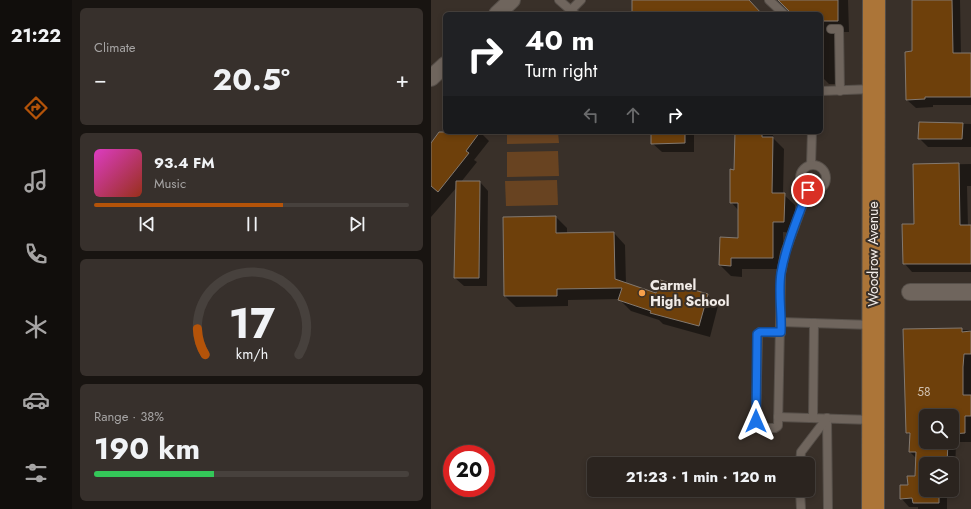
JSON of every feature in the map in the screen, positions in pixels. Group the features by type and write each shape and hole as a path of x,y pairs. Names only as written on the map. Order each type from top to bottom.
{"main road":[{"name":"Woodrow Avenue","path":"873,509 874,0"}],"street":[{"path":"499,12 511,0"},
{"path":"431,78 443,67"},
{"path":"910,292 971,292"}],"lane":[{"path":"559,0 573,12 581,0"},
{"path":"769,0 782,12"},
{"path":"831,29 839,29 840,91"},
{"path":"823,91 873,89"},
{"path":"811,165 812,134"},
{"path":"811,165 820,167 826,174 825,184 818,190 808,190 804,187 800,177 806,167 811,165"},
{"path":"781,332 760,332 757,334 757,426 759,428 775,428 778,426 781,332 780,293 785,253 808,190"},
{"path":"781,322 873,325"},
{"path":"813,323 813,418"},
{"path":"778,417 873,420"},
{"path":"801,457 801,452 827,418"},
{"path":"827,418 828,509"},
{"path":"800,497 801,509"}],"shaded area":[{"path":"507,134 558,134 559,143 507,144"},
{"path":"558,151 559,176 507,177 507,152"},
{"path":"557,180 558,205 506,206 505,181"}],"building":[{"path":"632,0 749,0 760,12 632,12"},
{"path":"778,0 838,0 838,21 823,21 823,12 790,12"},
{"path":"912,0 952,0 953,53 971,53 971,97 925,97 925,99 906,100 905,52 912,51"},
{"path":"919,122 963,123 962,139 918,139"},
{"path":"439,132 443,132 443,134 479,134 466,151 469,153 438,192 431,186 431,143"},
{"path":"651,134 685,134 685,143 651,144"},
{"path":"735,134 762,134 762,137 773,137 772,193 785,193 784,222 773,222 773,258 731,258 731,266 719,265 720,237 738,238 738,203 730,203 730,169 734,170"},
{"path":"959,163 960,225 971,225 971,264 903,264 902,224 914,224 913,164"},
{"path":"456,181 480,181 479,278 454,278"},
{"path":"556,216 556,233 614,232 615,279 656,293 660,280 708,294 699,326 650,313 651,311 618,300 622,288 557,289 557,296 504,296 503,217"},
{"path":"962,328 962,332 971,331 971,354 964,354 963,367 963,395 971,395 971,416 965,416 965,433 959,433 959,409 919,409 919,449 948,449 947,457 919,457 919,497 939,497 939,503 913,503 912,498 900,499 900,485 908,485 907,476 915,476 916,452 909,452 910,433 906,433 903,329"}],"place":[{"name":"Carmel High School","path":"642,293"}],"route":[{"path":"756,421 757,334 760,332 781,332 781,274 785,253 808,190"}]}
